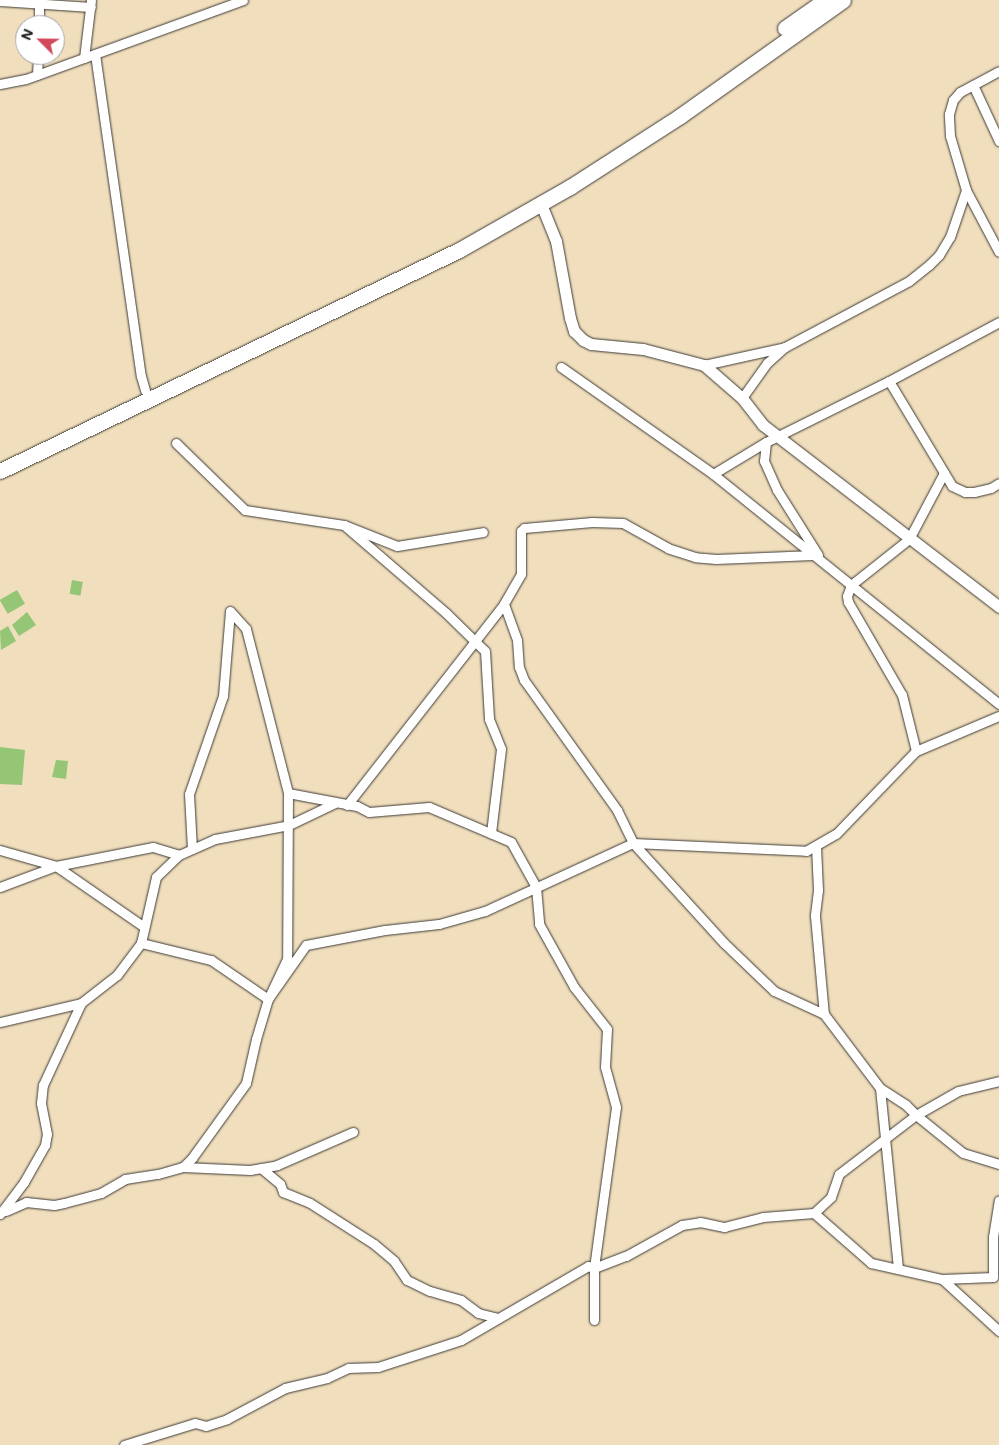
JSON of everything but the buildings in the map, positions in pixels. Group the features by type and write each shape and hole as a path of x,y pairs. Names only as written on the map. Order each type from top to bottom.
{"highway":[{"path":"0,460 455,241 565,178 674,108 825,0"},
{"path":"0,471 459,250 541,204 680,116 843,0"}],"street":[{"path":"0,84 37,75 243,0"},
{"path":"0,1 91,4 84,58"},
{"path":"39,2 39,15"},
{"path":"95,54 141,376 145,390"},
{"path":"37,75 38,65"},
{"path":"999,71 960,92 953,100 949,114 950,136 966,190 999,252"},
{"path":"972,85 999,141"},
{"path":"704,365 785,347 909,281 939,255 950,237 966,190"},
{"path":"541,204 556,241 574,332 591,344 643,349 704,365 742,398 763,425 999,607"},
{"path":"713,474 766,442 779,438 999,322"},
{"path":"742,398 764,368 785,347"},
{"path":"561,367 713,474 999,704"},
{"path":"888,381 952,486 965,492 974,492 991,488 999,483"},
{"path":"766,442 764,461 777,490 816,557"},
{"path":"176,443 245,510 344,525 397,546 483,532"},
{"path":"916,751 902,695 848,602 847,596 851,585 909,539 944,473"},
{"path":"347,804 504,604 520,574 521,531 524,528 592,522 623,523 668,548 695,557 716,559 816,557"},
{"path":"344,525 446,613 485,651 489,719 501,749 491,833"},
{"path":"504,604 516,640 519,667 524,680 617,810 633,844 724,943 774,991 824,1014 880,1088 906,1105 963,1153 999,1164"},
{"path":"183,1167 192,1158 246,1083 268,999 287,959 288,793 246,629 230,611 223,696 189,794 192,849"},
{"path":"268,999 306,945 385,930 439,924 485,911 633,844 806,851 836,834 916,751 999,716"},
{"path":"288,793 347,804 369,812 429,807 511,842 536,887 539,924 574,987 607,1029 605,1067 616,1107 594,1268 594,1320"},
{"path":"0,1022 81,1003 117,975 141,943 156,877 179,855 215,839 289,825 335,802"},
{"path":"816,846 818,890 815,916 824,1014"},
{"path":"0,887 56,866 153,847 179,855"},
{"path":"0,850 56,866 144,927"},
{"path":"141,943 211,960 268,999"},
{"path":"0,1214 24,1182 45,1145 47,1134 40,1103 43,1085 81,1003"},
{"path":"124,1445 195,1423 206,1426 227,1419 285,1388 327,1378 348,1368 378,1367 461,1340 588,1266 594,1268 626,1256 682,1225 700,1222 724,1226 763,1217 814,1213 831,1197 839,1174 916,1115 958,1091 999,1081"},
{"path":"880,1088 898,1269"},
{"path":"0,1214 26,1202 54,1205 100,1193 124,1179 158,1174 183,1167 250,1170 261,1168 299,1157 353,1132"},
{"path":"261,1168 280,1184 283,1192 310,1203 374,1244 394,1261 408,1280 430,1291 461,1300 478,1313 498,1318"},
{"path":"814,1213 871,1263 942,1279 996,1276 993,1237 999,1200"},
{"path":"942,1279 999,1331"}],"green space":[{"path":"72,580 83,582 80,596 70,594"},
{"path":"17,590 25,604 8,614 0,600"},
{"path":"27,612 36,625 19,636 12,625"},
{"path":"8,626 16,641 1,650 0,631"},
{"path":"0,747 25,750 22,785 0,784"},
{"path":"56,760 68,761 66,779 52,777"}]}
